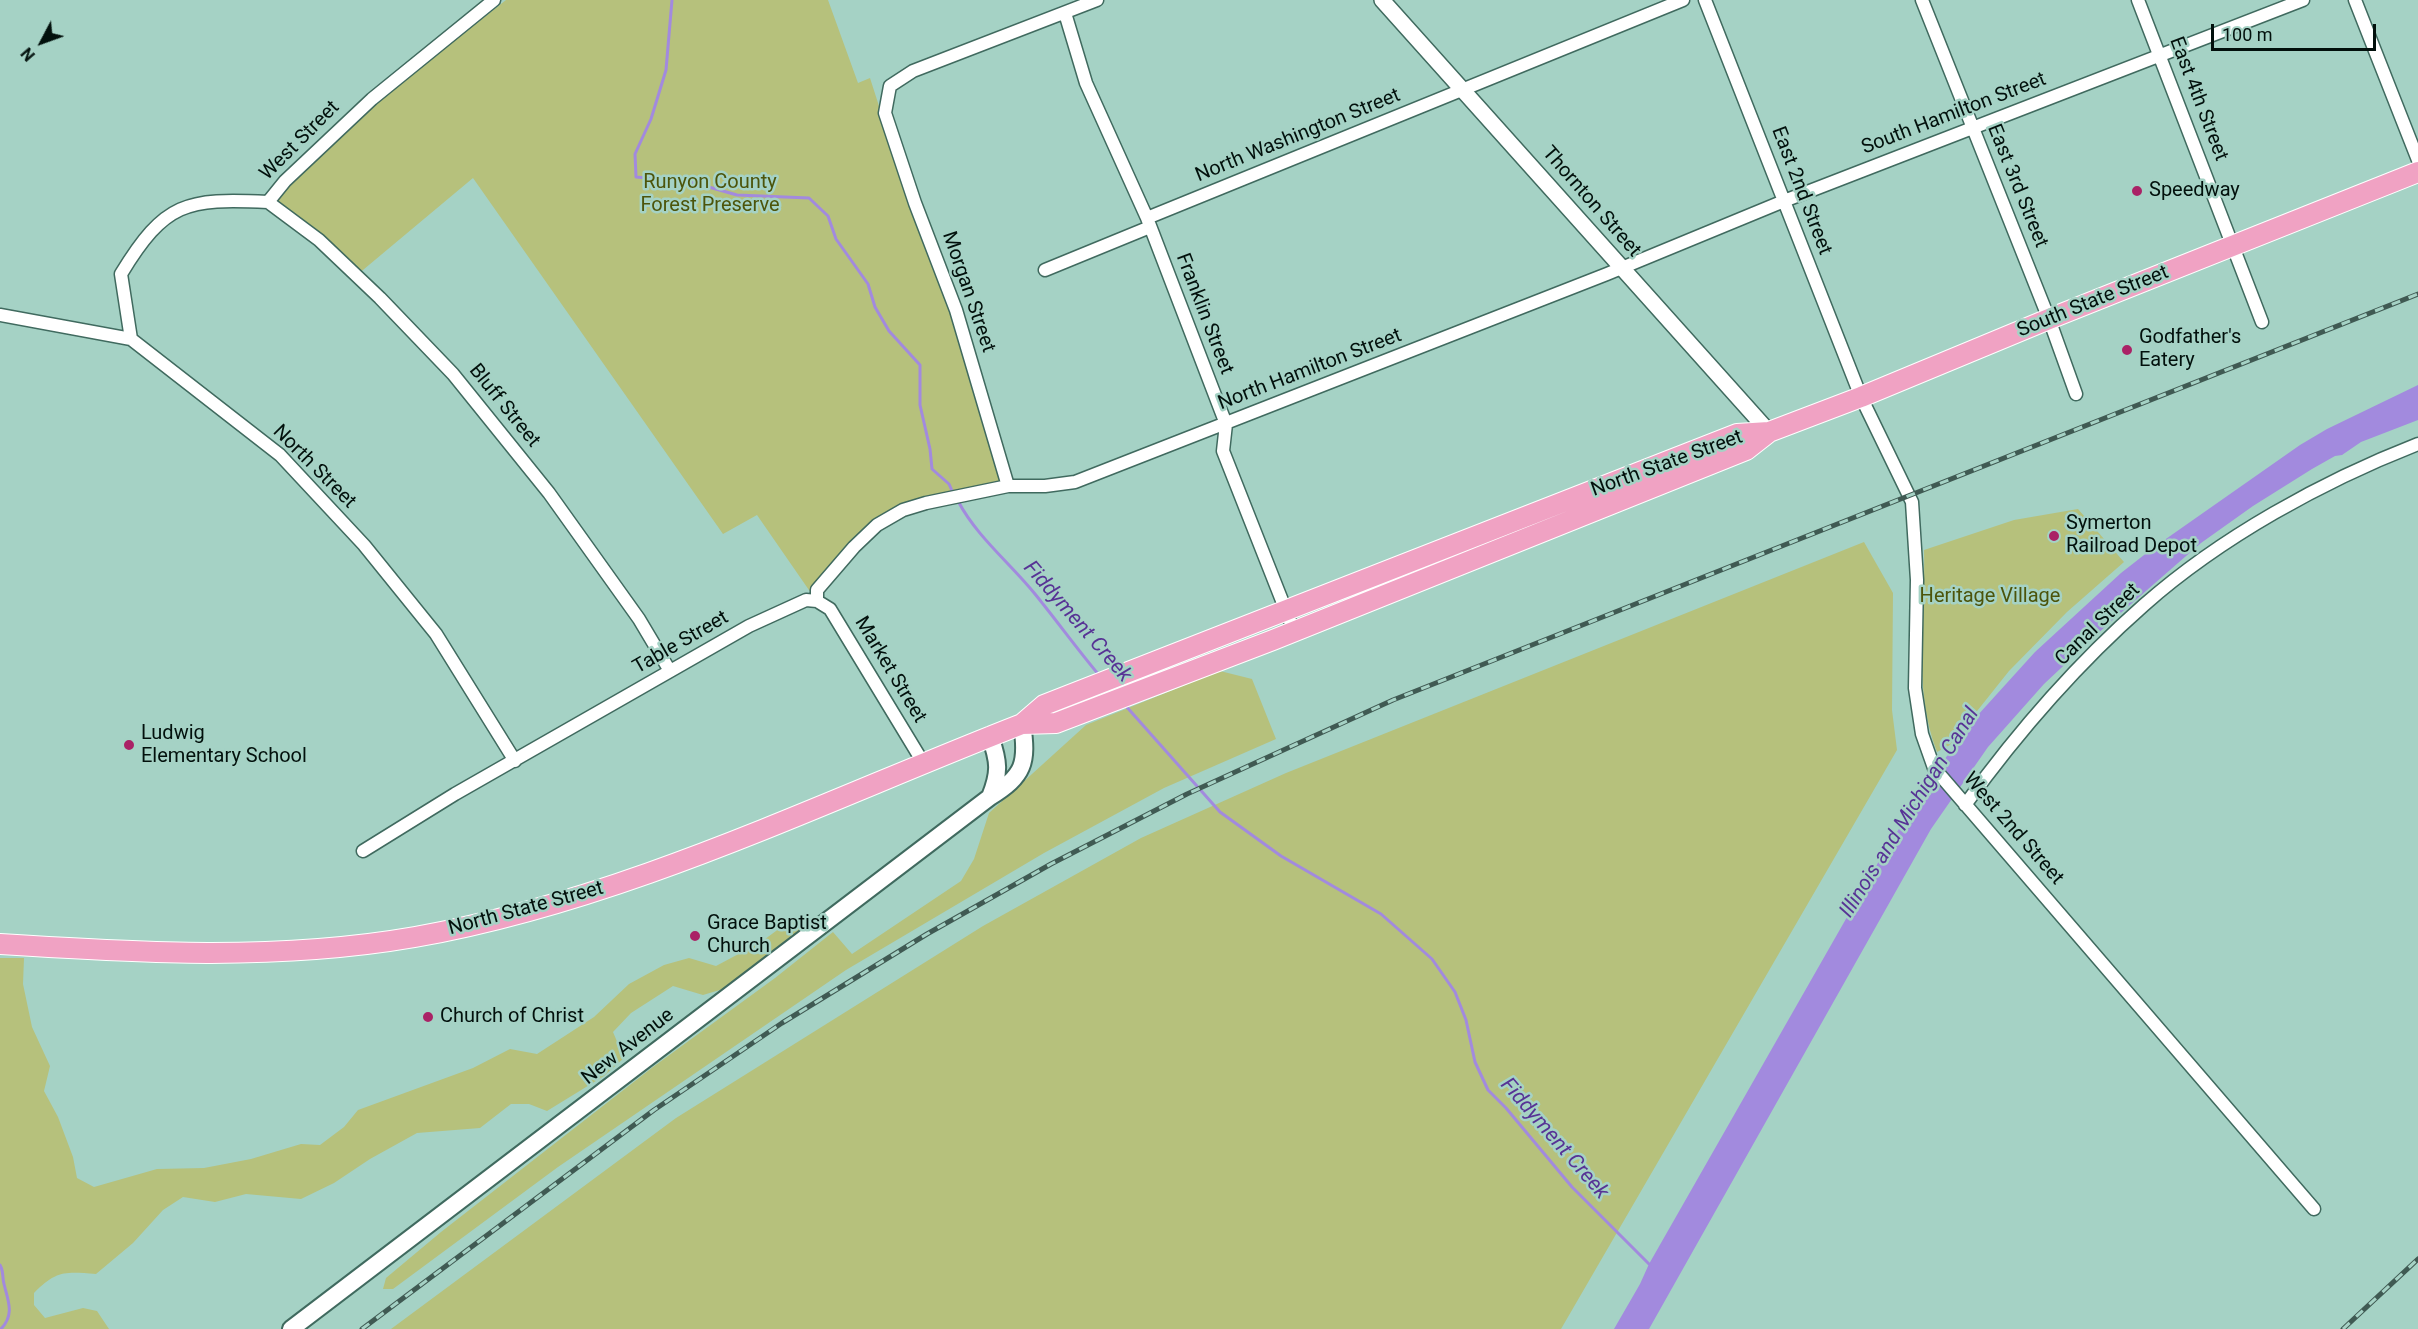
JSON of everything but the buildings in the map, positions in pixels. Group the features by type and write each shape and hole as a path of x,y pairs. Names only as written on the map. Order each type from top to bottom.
{"main road":[{"name":"South State Street","path":"1769,432 2418,172"},
{"name":"North State Street","path":"1022,724 1044,705 1286,610 1737,434 1769,432"},
{"name":"North State Street","path":"0,944 115,951 228,954 333,948 446,930 520,914 593,893 737,839 1022,724 1056,723 1294,631 1746,450 1769,432"},
{"name":"New Avenue","path":"291,1329 990,797 1008,786 1021,770 1026,750 1022,724"},
{"path":"990,736 998,759 998,779 990,797"}],"street":[{"name":"West Street","path":"131,339 121,274 134,252 162,219 207,201 268,202 285,181 372,99 494,0"},
{"path":"1065,13 1097,0"},
{"name":"Thornton Street","path":"1382,0 1769,432"},
{"name":"North Washington Street","path":"1046,270 1148,222 1683,0"},
{"name":"East 2nd Street","path":"1705,0 1861,397"},
{"name":"East 3rd Street","path":"1922,0 2049,319 2076,394"},
{"name":"East 4th Street","path":"2138,0 2262,322"},
{"name":"South Hamilton Street","path":"1621,268 1784,201 2303,0"},
{"path":"2355,0 2418,160"},
{"name":"Morgan Street","path":"1008,486 956,310 915,203 885,113 890,86 913,71 1065,13"},
{"name":"Franklin Street","path":"1065,13 1086,83 1148,222 1226,424 1223,451 1294,631"},
{"name":"Bluff Street","path":"268,202 319,240 380,298 453,374 549,493 639,619 670,671"},
{"name":"North Hamilton Street","path":"1008,486 1045,486 1075,482 1621,268"},
{"name":"North Street","path":"0,315 131,339 280,455 364,545 436,634 515,761"},
{"name":"West 2nd Street","path":"1861,397 1912,502 1917,580 1915,688 1922,734 1934,768 2314,1209"},
{"name":"Canal Street","path":"1965,805 1998,758 2030,721 2145,604 2250,528 2299,499 2355,470 2418,444"},
{"path":"817,601 817,591 825,579 878,525 903,510 934,501 1008,486"},
{"name":"Table Street","path":"363,851 455,794 749,626 806,600 817,601"},
{"name":"Market Street","path":"817,601 830,609 924,764"}],"green space":[{"name":"Runyon County Forest Preserve","path":"506,0 828,0 858,83 870,78 904,184 952,309 1002,481 921,500 882,517 841,552 811,593 757,515 723,534 473,178 351,280 315,243 266,205 384,96"},
{"name":"Heritage Village","path":"2078,509 2124,562 2067,612 2009,671 1950,745 1937,752 1929,727 1922,677 1924,550 2014,520"},
{"path":"1864,542 1893,593 1892,710 1897,750 1561,1329 391,1329 676,1118 983,926 1141,838 1286,773"},
{"path":"1220,671 1252,679 1276,739 1164,788 1044,853 846,970 558,1167 393,1289 383,1289 386,1278 441,1232 653,1067 775,978 833,932 852,954 961,881 974,859 989,813 1086,725"},
{"path":"795,917 802,923 799,931 723,989 703,995 673,986 631,1013 613,1032 624,1058 604,1076 547,1111 529,1104 511,1104 480,1128 417,1133 370,1159 334,1183 301,1199 246,1194 215,1202 183,1197 163,1210 133,1243 96,1274 62,1274 49,1280 34,1293 34,1305 45,1318 83,1308 97,1311 109,1329 0,1329 0,958 24,958 23,984 32,1027 50,1066 44,1091 58,1117 73,1157 77,1178 94,1187 157,1169 204,1168 251,1159 301,1144 320,1145 344,1127 358,1110 473,1068 510,1049 537,1054 594,1017 629,984 664,965 689,958 716,966 761,942"}],"water":[{"name":"Illinois and Michigan Canal","path":"2418,385 2418,420 2361,442 2342,455 2335,456 2312,469 2253,506 2201,543 2108,624 2044,684 1988,747 1931,829 1649,1329 1614,1329 1883,854 1935,772 1977,716 2035,652 2121,573 2153,548 2300,445 2327,429"}],"waterway":[{"name":"Fiddyment Creek","path":"672,0 666,70 651,119 635,154 636,177 691,182 737,195 809,198 828,216 836,239 868,284 875,307 889,331 920,365 920,405 932,469 949,484 953,493"},
{"name":"Fiddyment Creek","path":"958,501 984,538 1035,594 1099,675"},
{"name":"Fiddyment Creek","path":"1125,705 1220,812 1281,856 1381,914 1432,959 1455,992 1466,1020 1475,1062 1488,1090 1506,1108 1572,1187 1649,1264"},
{"path":"0,1265 9,1307 8,1318 1,1329"}],"railway":[{"path":"362,1329 654,1110 782,1023 927,934 1051,864 1187,794 1393,700 2418,294"},
{"path":"2343,1329 2418,1259"}],"place":[{"name":"Speedway","path":"2137,191"},
{"name":"Godfather's Eatery","path":"2127,350"},
{"name":"Symerton Railroad Depot","path":"2054,536"},
{"name":"Ludwig Elementary School","path":"129,745"},
{"name":"Grace Baptist Church","path":"695,936"},
{"name":"Church of Christ","path":"428,1017"}]}
